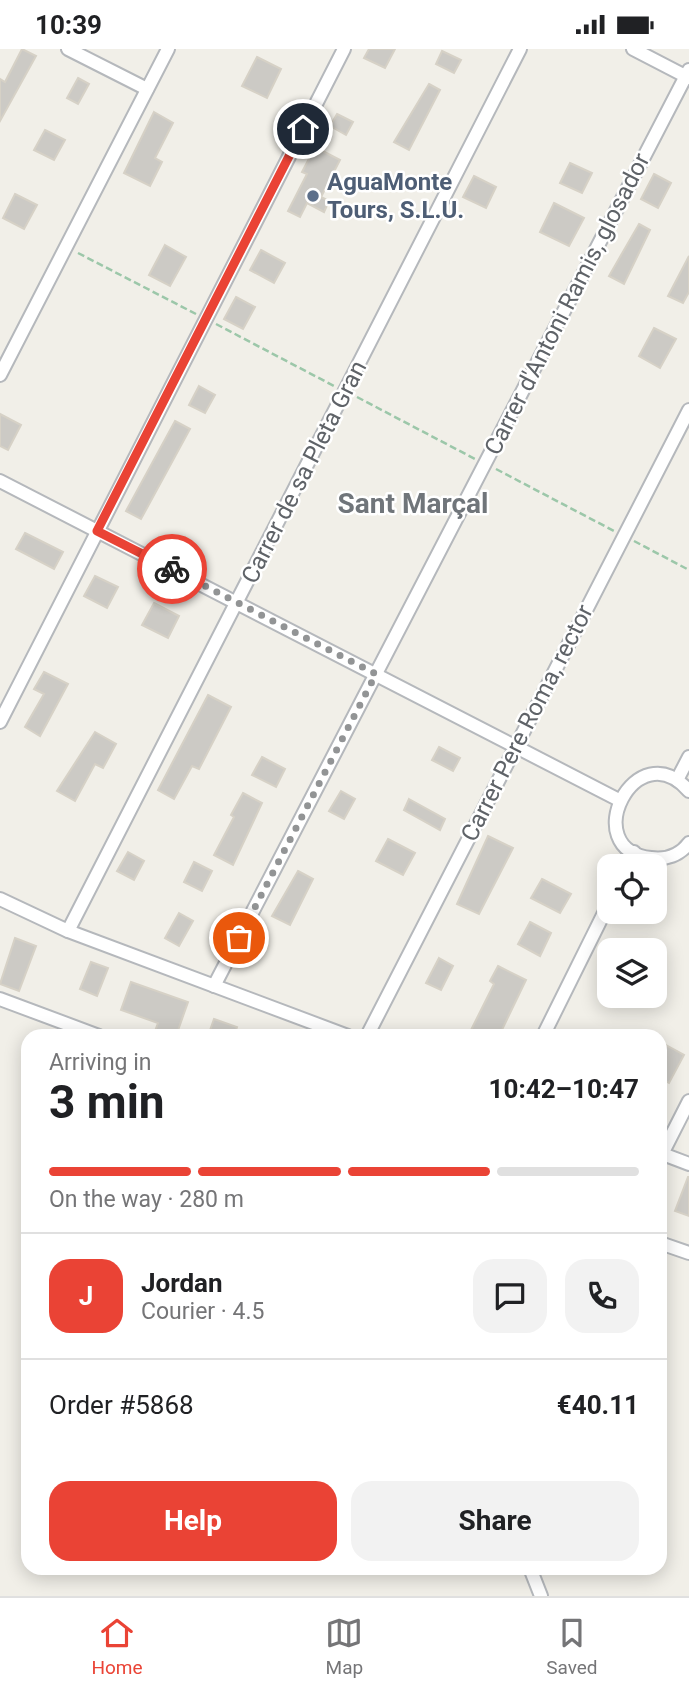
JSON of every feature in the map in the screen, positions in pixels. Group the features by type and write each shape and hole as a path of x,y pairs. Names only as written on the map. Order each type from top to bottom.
{"street":[{"path":"68,49 147,89"},
{"path":"0,375 167,49"},
{"path":"0,722 344,49"},
{"name":"Carrer de sa Pleta Gran","path":"68,931 520,49"},
{"path":"633,49 688,74"},
{"name":"Carrer d'Antoni Ramis, glosador","path":"214,986 688,74"},
{"name":"Carrer Pere Roma, rector","path":"371,1029 514,746 689,411"},
{"path":"0,481 619,800"},
{"path":"677,780 689,757"},
{"path":"689,791 677,780 664,776 638,780 619,800 615,811 619,834 634,852 661,859 674,855 689,843"},
{"path":"0,899 68,931 329,1029"},
{"path":"546,1029 599,924"},
{"path":"0,999 80,1029"},
{"path":"667,1143 689,1101"},
{"path":"667,1156 689,1164"},
{"path":"667,1245 689,1253"},
{"path":"533,1575 541,1596"}],"path":[{"path":"66,246 197,314"},
{"path":"213,323 339,388"},
{"path":"351,394 478,460"},
{"path":"493,468 618,533"},
{"path":"631,540 689,570"}],"building":[{"path":"22,49 36,56 0,121 0,79 5,82"},
{"path":"369,49 395,49 385,68 364,58"},
{"path":"442,51 461,60 454,73 436,64"},
{"path":"257,57 281,69 267,98 242,86"},
{"path":"78,78 89,84 78,104 67,98"},
{"path":"429,84 440,90 409,150 394,142"},
{"path":"154,112 173,123 155,158 162,162 150,186 124,173"},
{"path":"337,114 353,122 346,135 330,126"},
{"path":"45,130 65,140 54,160 34,150"},
{"path":"315,147 340,160 321,197 329,201 324,212 307,203 300,217 288,211 307,174 302,172"},
{"path":"570,163 592,173 582,193 560,183"},
{"path":"654,174 671,183 658,208 641,199"},
{"path":"474,176 496,187 486,208 463,197"},
{"path":"15,194 37,205 24,229 3,218"},
{"path":"554,203 584,218 569,246 540,232"},
{"path":"639,224 650,230 624,284 609,276"},
{"path":"165,245 186,257 170,286 149,275"},
{"path":"261,250 285,263 274,283 250,270"},
{"path":"689,256 689,292 683,303 668,296"},
{"path":"236,297 255,307 243,329 224,319"},
{"path":"654,328 676,339 660,368 639,356"},
{"path":"199,386 215,395 205,413 189,405"},
{"path":"0,414 21,425 8,450 0,446"},
{"path":"175,421 190,429 141,519 126,511"},
{"path":"25,533 63,552 54,569 16,549"},
{"path":"95,576 118,587 107,608 84,596"},
{"path":"154,603 179,616 168,638 142,625"},
{"path":"44,672 68,684 40,736 25,727 44,694 34,689"},
{"path":"208,695 231,707 199,769 192,766 174,799 158,790"},
{"path":"95,732 116,744 103,768 95,764 75,801 57,791"},
{"path":"439,747 460,758 453,771 432,760"},
{"path":"262,757 285,769 276,787 252,775"},
{"path":"341,791 355,799 344,819 329,811"},
{"path":"243,793 262,803 233,865 214,855"},
{"path":"409,799 445,819 440,830 404,810"},
{"path":"488,836 513,848 479,914 457,904"},
{"path":"388,839 415,853 403,875 376,861"},
{"path":"128,852 144,861 134,880 117,871"},
{"path":"194,862 212,871 202,891 184,882"},
{"path":"298,871 313,879 290,925 272,916"},
{"path":"542,879 571,894 560,913 531,898"},
{"path":"179,913 193,921 179,946 165,938"},
{"path":"530,922 551,933 540,956 518,944"},
{"path":"15,938 36,946 19,991 0,984"},
{"path":"439,958 453,966 441,990 426,983"},
{"path":"91,962 108,968 97,996 80,989"},
{"path":"498,966 526,980 502,1029 472,1029 494,984 490,981"},
{"path":"131,982 188,1002 178,1029 156,1029 158,1023 121,1010"},
{"path":"214,1019 237,1027 236,1029 210,1029"},
{"path":"667,1046 684,1055 669,1083 667,1082"},
{"path":"689,1177 689,1216 675,1211"}],"way so far":[{"path":"172,569 376,674 239,938"}],"place":[{"name":"AguaMonte Tours, S.L.U.","path":"313,196"}],"district":[{"name":"Sant Marçal","path":"413,503"}],"route":[{"path":"172,569 97,531 303,129"}]}
